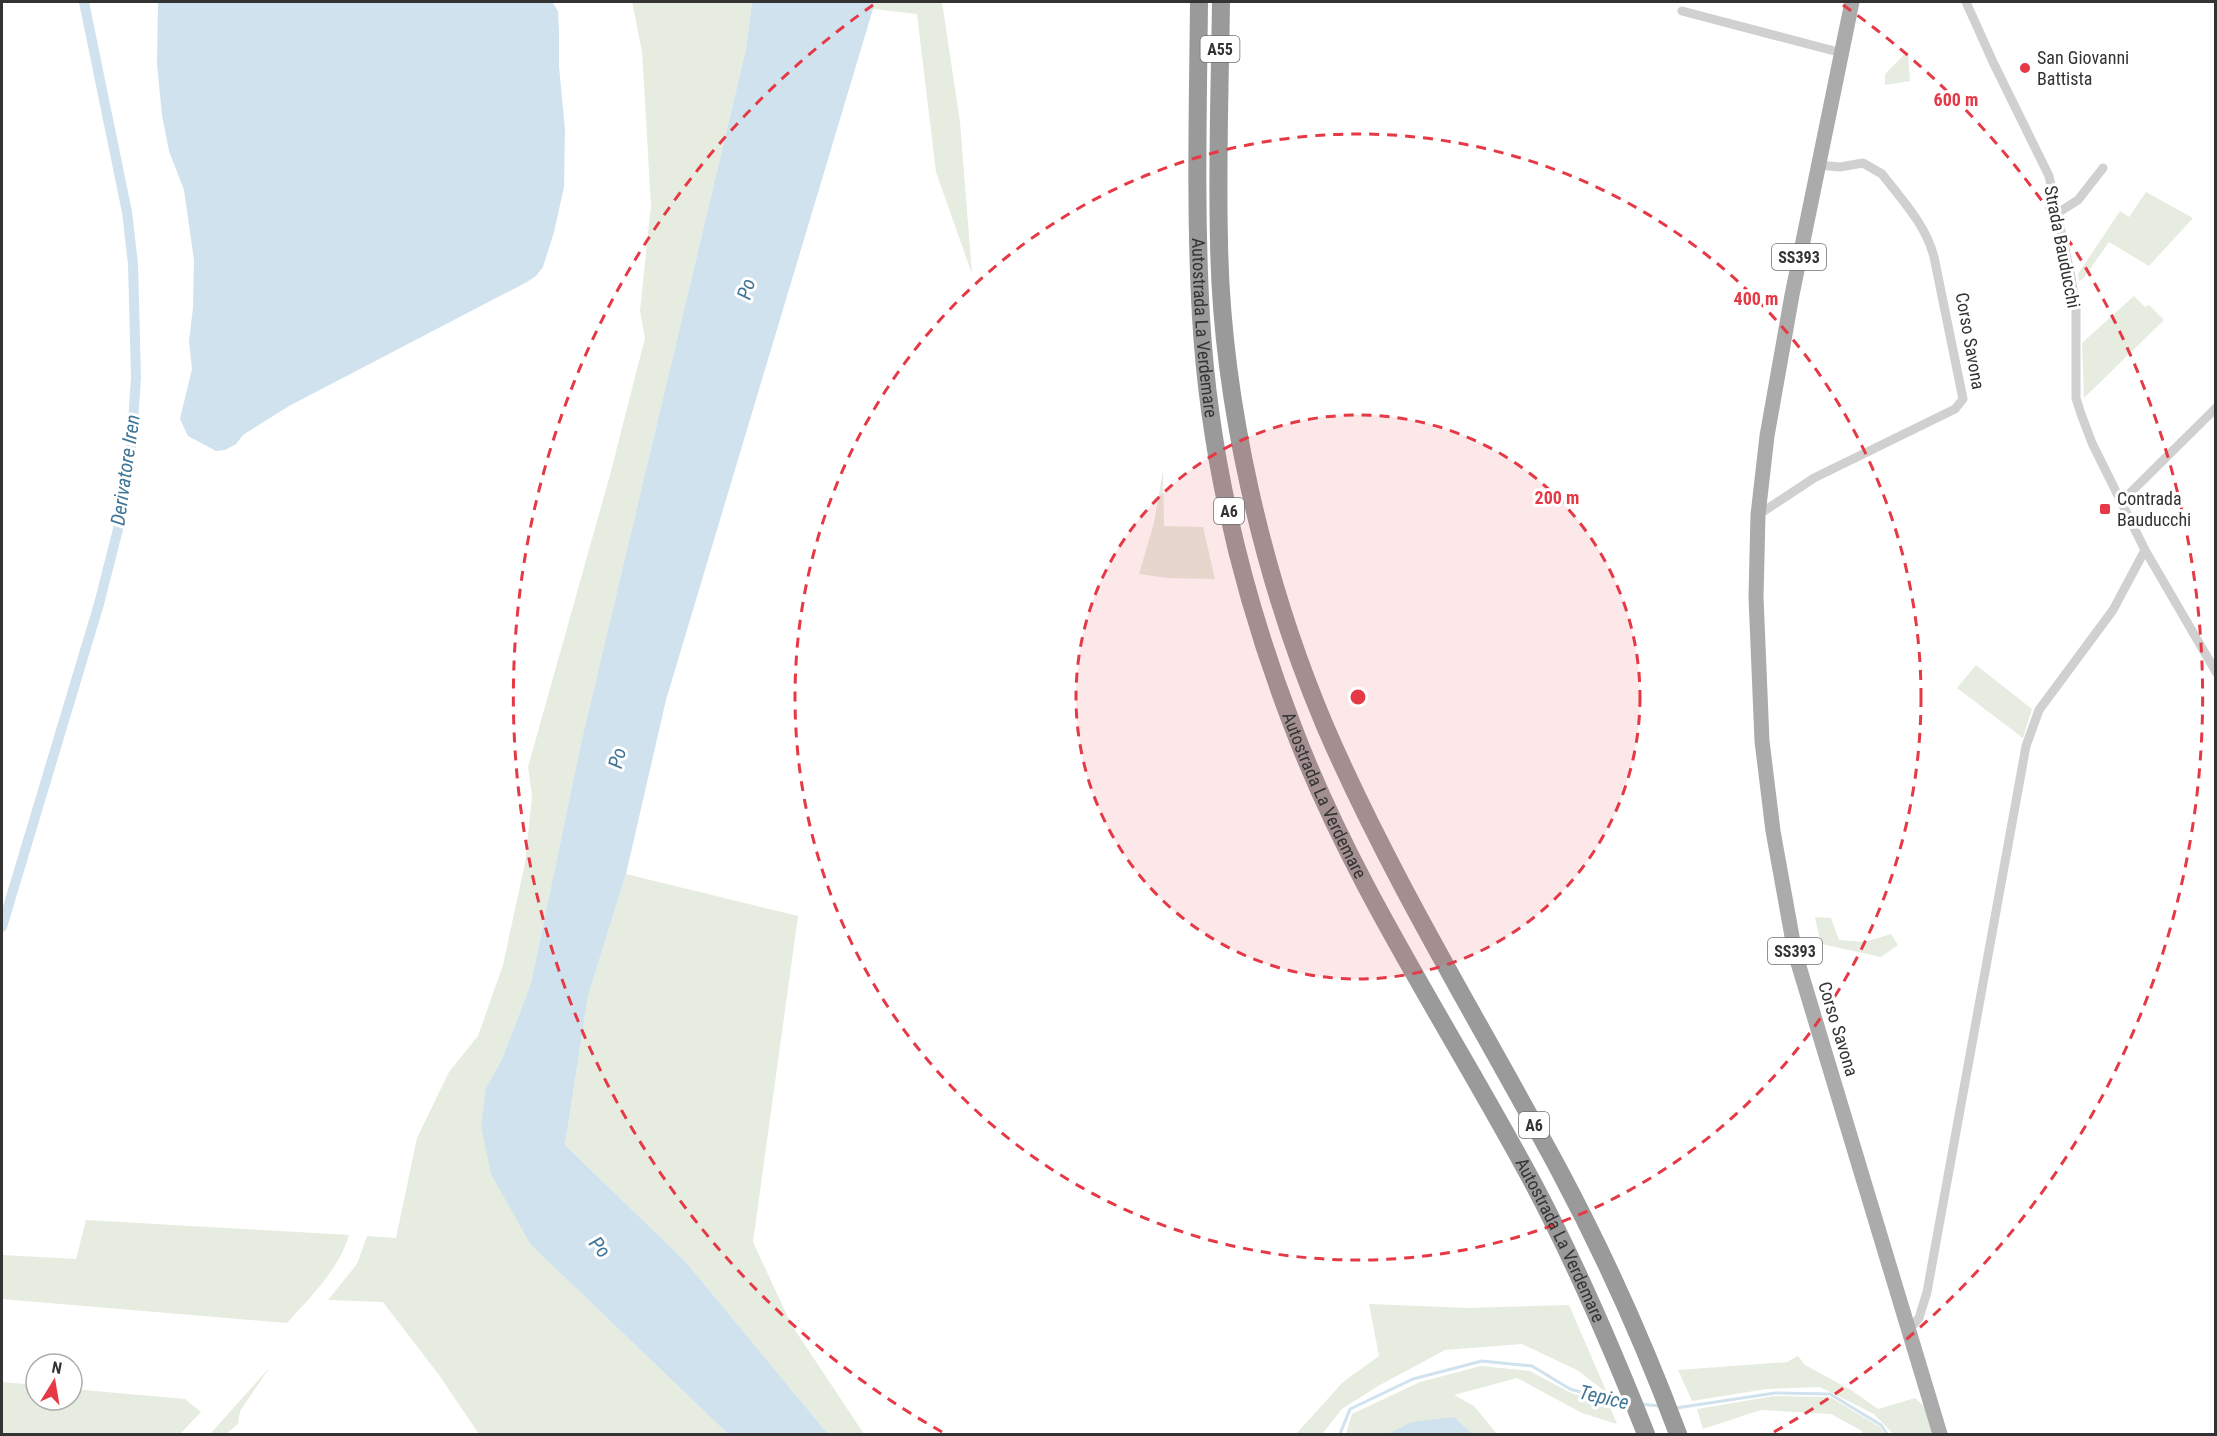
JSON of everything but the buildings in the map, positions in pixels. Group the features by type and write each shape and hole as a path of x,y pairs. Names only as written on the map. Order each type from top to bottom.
{"highway":[{"name":"A55","path":"1198,2 1198,95"},
{"name":"A55","path":"1220,97 1221,2"},
{"name":"Autostrada La Verdemare","path":"1198,95 1197,239 1205,369 1223,487 1254,614 1269,664 1294,730 1334,822 1374,903 1532,1182 1582,1282 1644,1428"},
{"name":"Autostrada La Verdemare","path":"1220,97 1218,242 1230,368 1250,486 1288,627 1324,724 1365,814 1431,940 1559,1169 1606,1265 1676,1428"}],"main road":[{"name":"Corso Savona","path":"1852,2 1778,365 1767,436 1758,515 1756,597 1762,741 1773,831 1795,953 1940,1434"}],"street":[{"name":"Strada Bauducchi","path":"1966,2 2049,176 2066,250 2076,310 2076,398 2092,442 2145,550 2216,672"},
{"path":"1682,11 1842,53"},
{"name":"Corso Savona","path":"1758,515 1814,478 1955,409 1963,399 1934,257 1930,242 1919,222 1882,174 1874,168 1863,163 1840,167 1818,165"},
{"path":"2056,214 2078,200 2103,168"},
{"path":"2122,501 2216,408"},
{"path":"1908,1331 1919,1318 1927,1292 2022,769 2032,726 2039,710 2113,610 2145,550"}],"shaded area":[{"path":"632,2 752,2 746,49 581,743 531,983 503,1057 486,1088 531,1245 728,1434 479,1434 439,1375 383,1302 328,1300 357,1264 367,1236 396,1238 417,1138 449,1072 478,1036 503,965 525,863 532,796 528,767 610,475 645,338 640,311 651,205 642,51"},
{"path":"874,2 942,2 960,122 972,274 936,172 917,14 873,9"},
{"path":"1908,51 1910,81 1885,85 1885,74"},
{"path":"2146,192 2193,218 2149,266 2109,242 2083,279 2079,281 2078,274 2120,211 2129,217"},
{"path":"2134,296 2145,307 2149,305 2164,320 2084,398 2082,343"},
{"path":"1163,470 1164,526 1203,527 1215,579 1167,578 1139,574 1154,523"},
{"path":"1976,665 2032,709 2023,738 1957,688"},
{"path":"626,874 798,916 753,1242 791,1324 864,1434 828,1434 685,1261 565,1145 588,996"},
{"path":"1815,917 1831,918 1839,940 1865,942 1891,934 1898,945 1881,957 1821,944"},
{"path":"86,1220 349,1235 331,1272 287,1323 2,1299 2,1255 76,1259"},
{"path":"1369,1304 1467,1308 1569,1305 1607,1393 1577,1370 1522,1344 1445,1350 1378,1386 1342,1409 1322,1434 1296,1434 1343,1382 1379,1356"},
{"path":"1798,1356 1805,1365 1851,1390 1878,1409 1915,1398 1925,1407 1933,1434 1893,1434 1874,1414 1820,1387 1767,1389 1692,1401 1678,1370 1787,1362"},
{"path":"1481,1366 1530,1371 1569,1392 1610,1407 1617,1424 1582,1413 1517,1378 1454,1395 1474,1406 1497,1434 1346,1434 1352,1414 1420,1382"},
{"path":"270,1367 240,1411 238,1424 226,1434 210,1434"},
{"path":"2,1382 24,1384 24,1412 84,1412 84,1390 185,1399 201,1412 180,1434 2,1434"},
{"path":"1774,1396 1830,1397 1880,1427 1884,1434 1863,1434 1862,1431 1831,1414 1761,1410 1703,1429 1697,1409"}],"water":[{"path":"158,2 552,2 558,11 559,66 565,130 564,187 543,267 527,282 289,406 243,435 236,444 225,450 216,451 188,436 180,419 192,369 189,341 193,308 194,260 184,190 169,151 162,115 157,64"},
{"name":"Po","path":"752,2 874,2 666,700 626,874 588,996 565,1145 685,1261 828,1434 728,1434 531,1245 491,1174 481,1126 486,1088 503,1057 531,983 581,743 746,49"},
{"path":"1454,1417 1472,1434 1388,1434 1412,1422"}],"waterway":[{"name":"Derivatore Iren","path":"2,927 99,604 118,529 131,454 136,377 133,264 127,212 84,2"},
{"name":"Tepice","path":"1340,1434 1350,1409 1413,1379 1482,1361 1532,1366 1570,1389 1611,1401 1627,1403"},
{"name":"Tepice","path":"1676,1408 1775,1393 1830,1394 1881,1425 1887,1434"},
{"name":"Tepice","path":"1640,1404 1660,1406"}],"place":[{"name":"San Giovanni Battista","path":"2025,68"},
{"name":"Contrada Bauducchi","path":"2105,509"}]}
